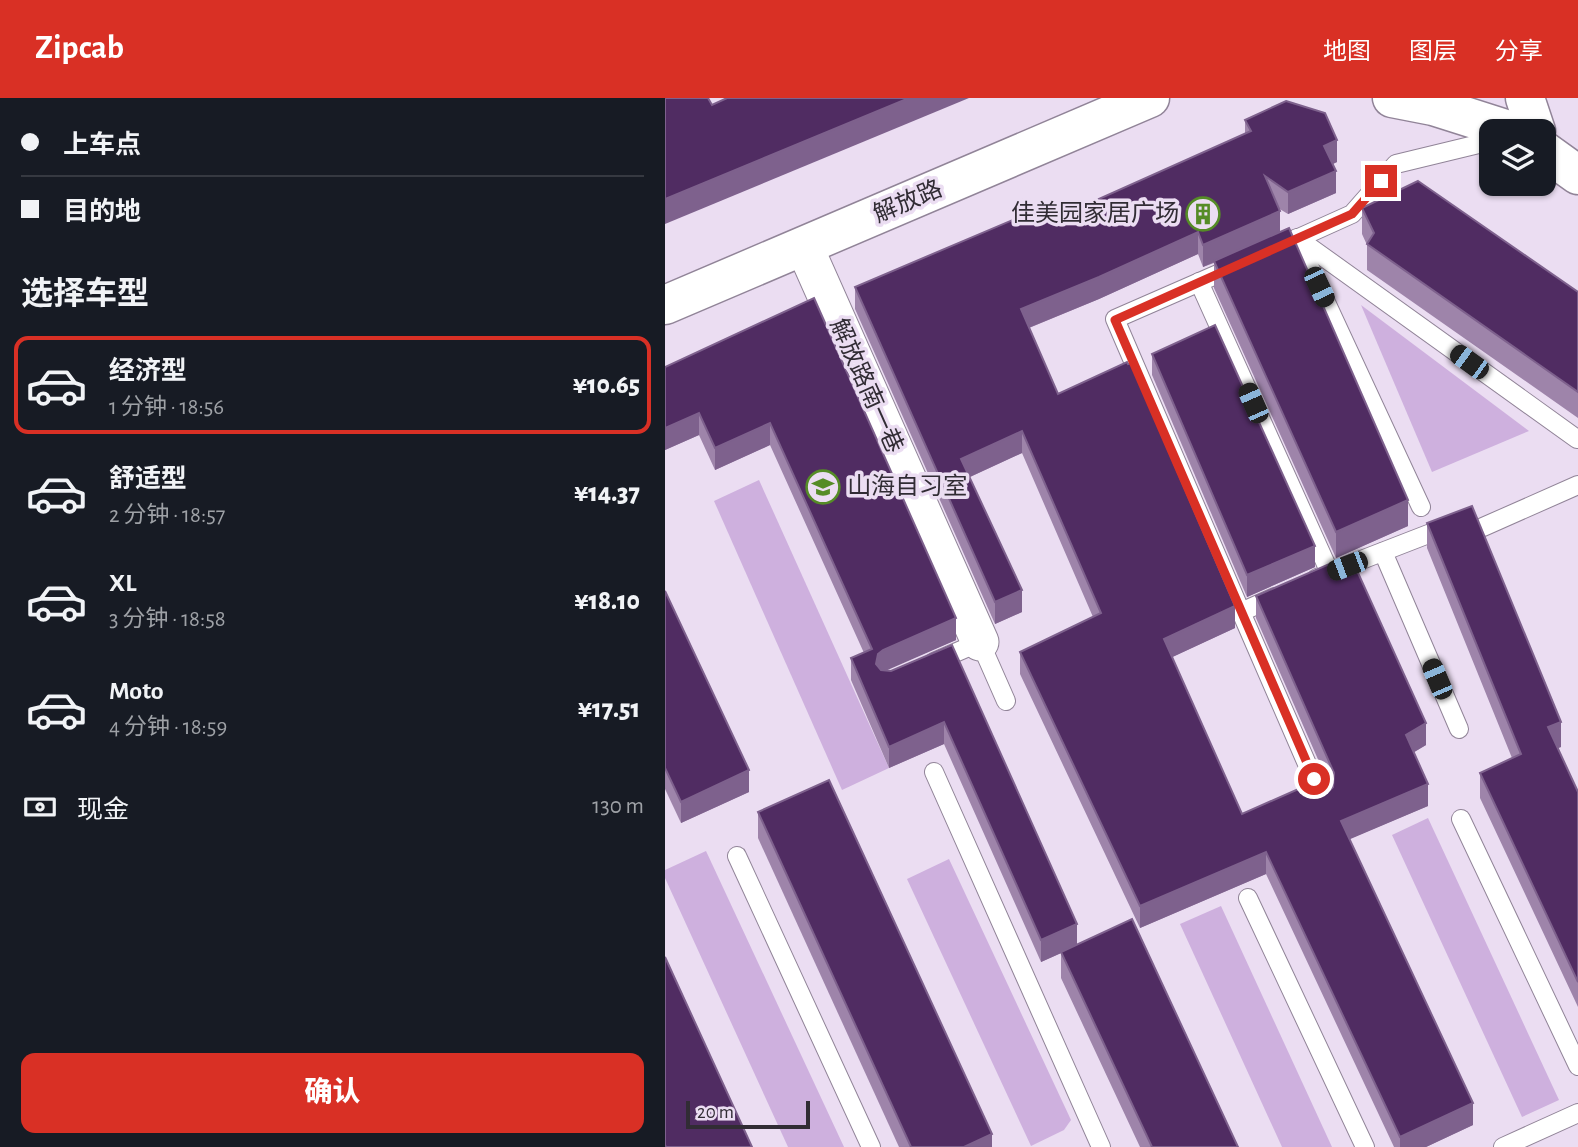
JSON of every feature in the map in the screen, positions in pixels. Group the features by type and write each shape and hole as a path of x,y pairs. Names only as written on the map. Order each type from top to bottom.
{"street":[{"name":"解放路","path":"665,305 1150,98"},
{"path":"1392,98 1433,106 1479,120"},
{"path":"1471,98 1498,119"},
{"path":"1525,98 1532,119"},
{"path":"1556,159 1578,175"},
{"name":"解放路南一巷","path":"804,246 980,642"}],"lane":[{"path":"1324,803 1115,320 1352,214 1396,164 1479,144"},
{"path":"1297,238 1577,439"},
{"path":"1297,238 1421,507"},
{"path":"1199,282 1330,573"},
{"path":"1483,527 1578,485"},
{"path":"1241,612 1431,533"},
{"path":"1383,552 1459,729"},
{"path":"922,667 980,642 1006,701"},
{"path":"934,772 1098,1146"},
{"path":"1461,819 1578,1066"},
{"path":"737,856 871,1147"},
{"path":"1248,898 1365,1147"},
{"path":"1503,1147 1578,1113"}],"shaded area":[{"path":"1361,305 1529,431 1432,472"},
{"path":"759,480 889,768 842,790 714,501"},
{"path":"1428,818 1559,1100 1522,1117 1392,835"},
{"path":"706,851 844,1147 788,1147 665,878 665,870"},
{"path":"949,859 1071,1120 1064,1130 1031,1146 907,879"},
{"path":"1221,906 1332,1147 1282,1147 1180,924"}],"building":[{"path":"665,98 708,98 712,105 727,98 909,98 665,199"},
{"path":"1286,101 1325,113 1337,140 1324,146 1336,171 1288,192 1265,176 1280,211 1203,245 1198,232 1021,309 1058,394 1127,362 1131,363 1235,606 1164,639 1242,814 1312,783 1322,792 1328,792 1333,787 1334,773 1256,596 1350,555 1426,723 1406,735 1428,784 1341,821 1473,1103 1400,1137 1266,852 1140,906 1020,652 1101,613 1022,431 961,459 1022,590 995,602 855,287 1055,202 1061,216 1251,131 1245,120"},
{"path":"1418,181 1578,292 1578,392 1367,244 1374,233 1362,208"},
{"path":"1289,228 1408,500 1336,532 1214,261"},
{"path":"814,298 956,618 883,650 878,654 876,664 881,670 891,671 952,645 1077,924 1041,940 944,722 889,747 851,658 872,649 770,423 715,448 699,413 665,428 665,367"},
{"path":"1215,325 1315,546 1247,575 1152,354"},
{"path":"1472,506 1561,722 1548,727 1578,792 1578,982 1480,773 1521,754 1427,523"},
{"path":"665,591 749,770 681,802 665,768"},
{"path":"829,780 992,1134 964,1147 911,1147 758,812"},
{"path":"1132,919 1238,1147 1152,1147 1061,952"},
{"path":"665,957 752,1147 665,1145"}],"place":[{"name":"佳美园家居广场","path":"1203,214"},
{"name":"山海自习室","path":"823,487"}],"route":[{"path":"1314,779 1115,320 1352,214 1381,181"}]}
